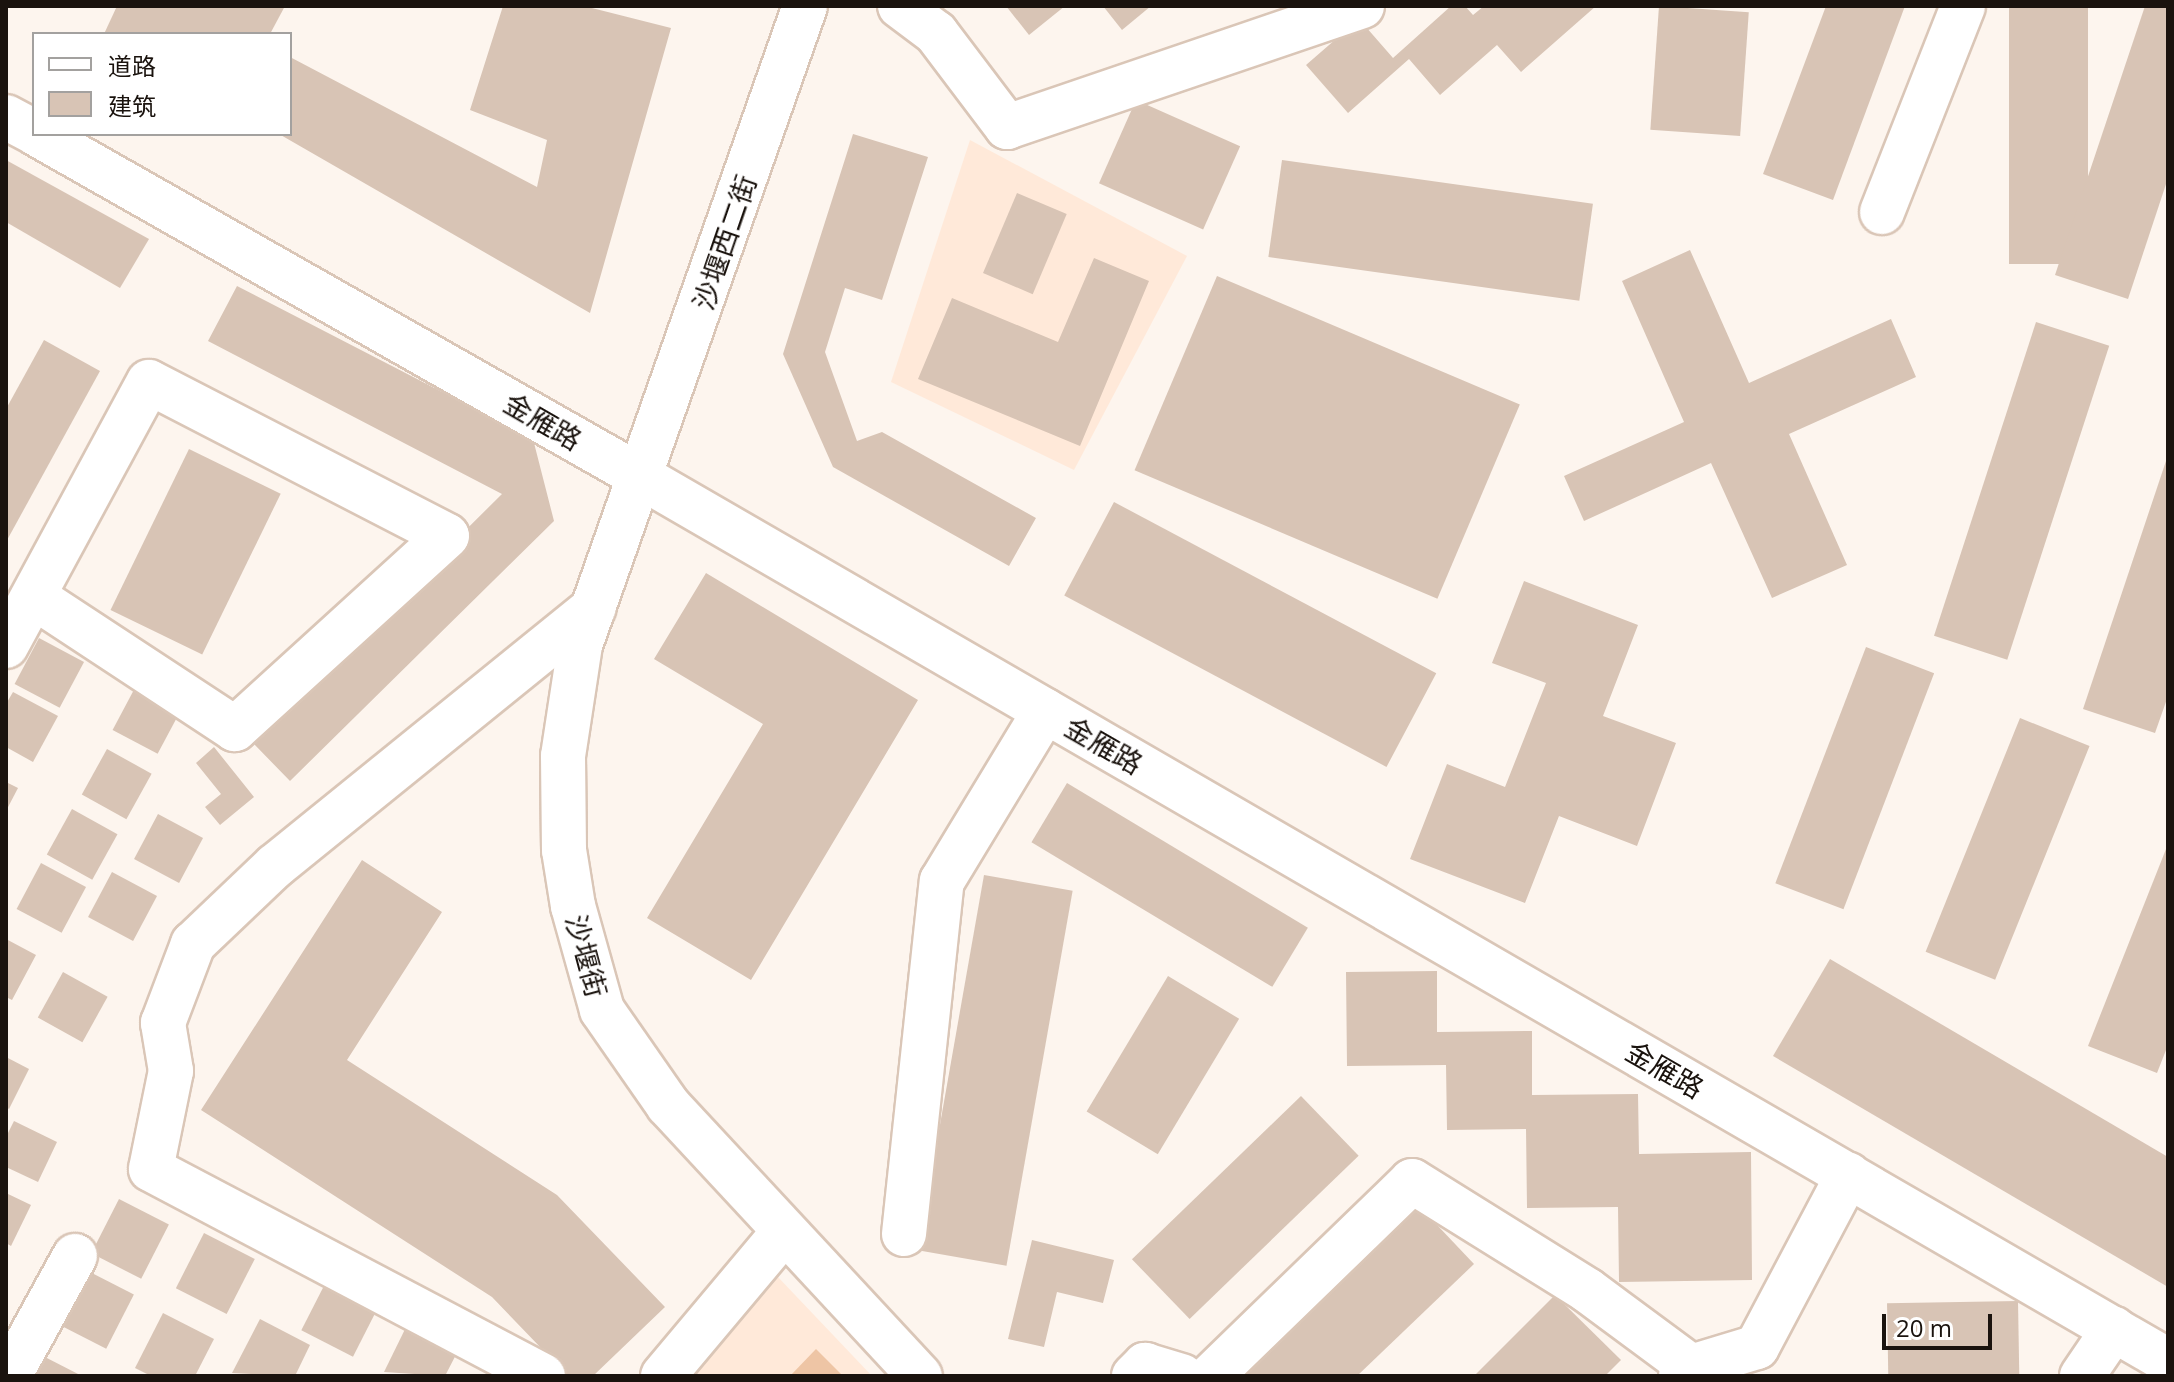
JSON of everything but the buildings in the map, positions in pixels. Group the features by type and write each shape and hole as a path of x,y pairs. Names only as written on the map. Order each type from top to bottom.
{"street":[{"name":"沙堰西二街","path":"643,478 805,6"},
{"path":"900,6 936,33 1007,127 1362,6"},
{"path":"1882,212 1963,6"},
{"name":"金雁路","path":"6,117 32,131"},
{"name":"金雁路","path":"41,136 643,478 2168,1361"},
{"path":"6,646 149,382 447,536 235,729 34,597"},
{"name":"沙堰街","path":"643,478 580,645 563,756 564,834 573,906 602,1010 668,1105 783,1233 920,1376"},
{"path":"543,1376 151,1169 171,1071 163,1023 193,944 275,866 594,608"},
{"path":"904,1234 942,881 1045,711"},
{"path":"1211,1376 1412,1181 1587,1290 1686,1371 1757,1347 1848,1175"},
{"path":"663,1376 783,1233"},
{"path":"9,1376 75,1256"},
{"path":"2082,1376 2114,1329"},
{"path":"1134,1376 1145,1365 1182,1376"}],"shaded area":[{"path":"970,140 1187,256 1074,470 891,382"},
{"path":"777,1276 872,1376 680,1376"},
{"path":"816,1349 843,1376 790,1376"}]}
